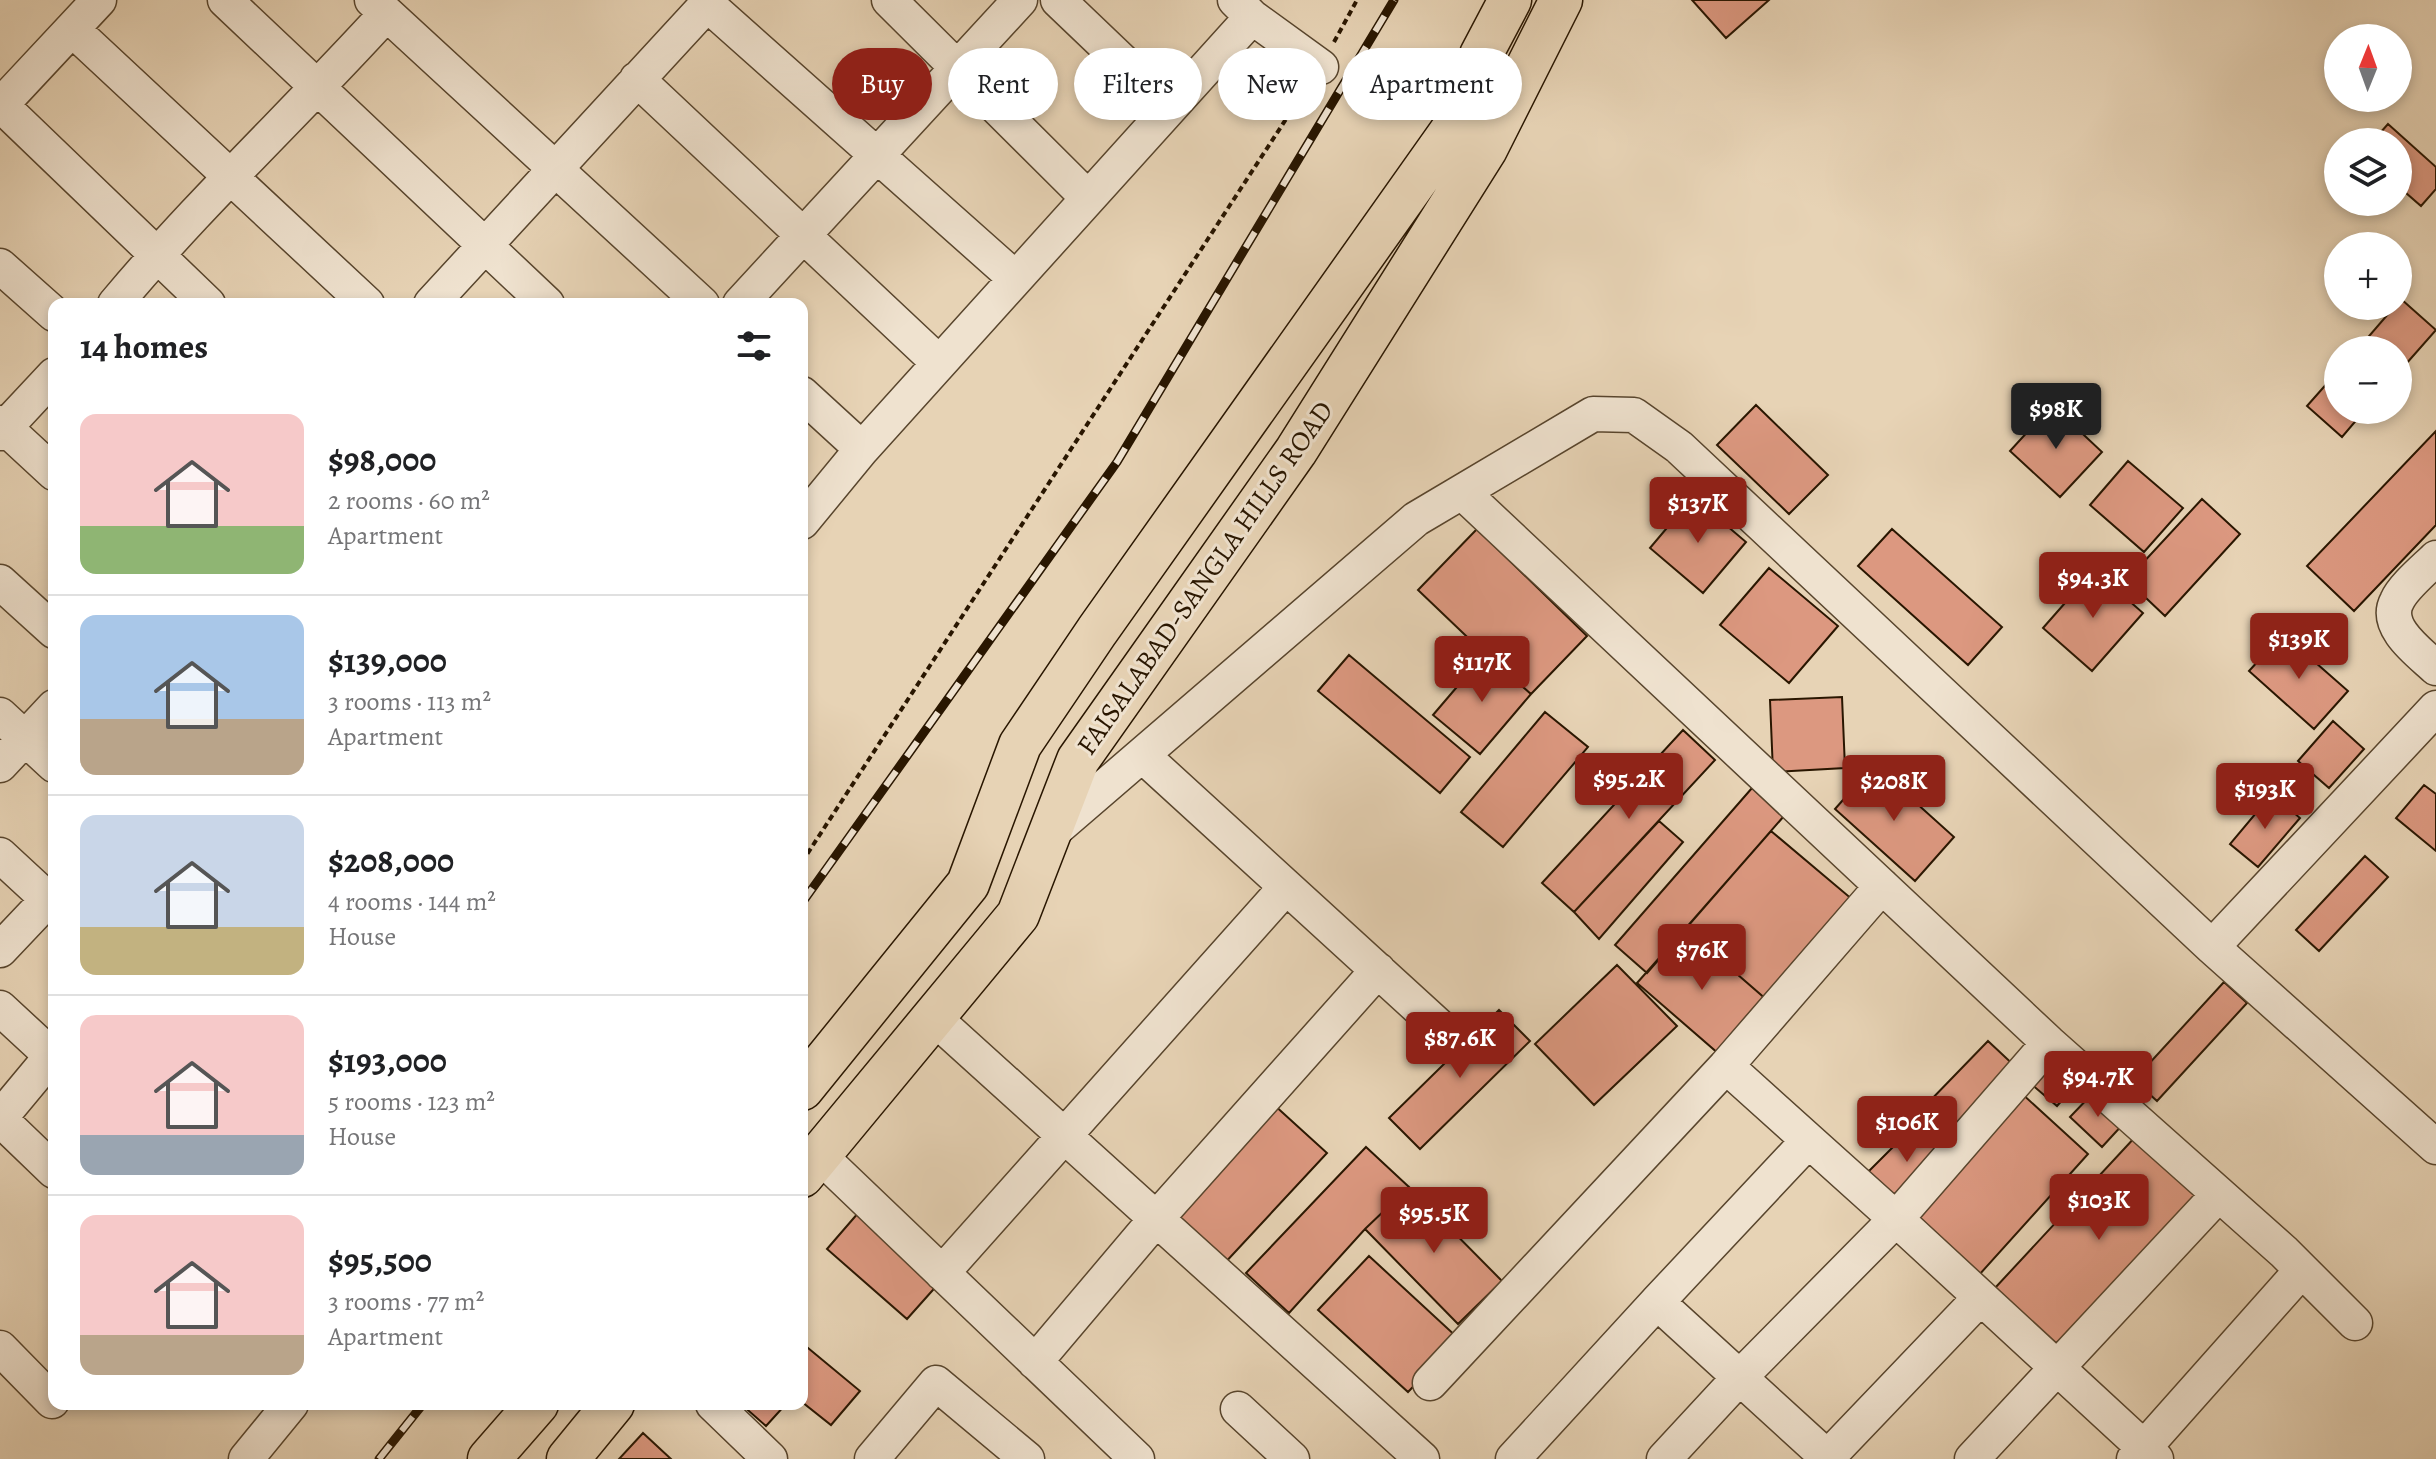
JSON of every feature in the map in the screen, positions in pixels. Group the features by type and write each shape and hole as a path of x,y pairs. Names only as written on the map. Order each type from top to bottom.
{"main road":[{"name":"FAISALABAD-SANGLA HILLS ROAD","path":"808,1082 968,884 1020,745 1097,631 1452,130 1481,55 1510,0"},
{"name":"FAISALABAD-SANGLA HILLS ROAD","path":"811,1166 1018,915 1078,760 1305,438 1486,149 1561,0"},
{"path":"853,1026 895,1064"},
{"path":"489,1459 534,1410"},
{"path":"507,1459 536,1410"},
{"path":"568,1459 608,1410"}],"street":[{"path":"99,0 4,93 155,256 201,298"},
{"path":"225,0 541,298"},
{"path":"889,0 948,58"},
{"path":"976,48 1020,0"},
{"path":"1058,0 1108,48"},
{"path":"436,298 709,2 1015,278"},
{"path":"1202,63 1244,6 1297,48"},
{"path":"120,298 230,175 318,88 379,7 695,298"},
{"path":"72,29 361,298"},
{"path":"637,79 939,363"},
{"path":"746,298 948,79"},
{"path":"1010,120 1088,198"},
{"path":"808,515 862,449 1158,120"},
{"path":"0,266 48,309"},
{"path":"48,381 2,428 48,468"},
{"path":"808,400 862,449"},
{"path":"1049,834 1416,519 1593,414 1634,415 1679,447 2212,947 2436,1147"},
{"path":"1463,493 2049,1043 2302,1270 2355,1323"},
{"path":"2436,558 2396,601 2394,619 2403,635 2436,668"},
{"path":"0,582 48,626"},
{"path":"2212,947 2436,708"},
{"path":"0,765 48,713"},
{"path":"0,715 48,759"},
{"path":"1142,755 1444,1031"},
{"path":"0,855 48,896"},
{"path":"1430,1383 1726,1066 1882,886"},
{"path":"942,1273 1286,887"},
{"path":"0,950 48,903"},
{"path":"1035,1362 1156,1219 1378,970"},
{"path":"0,1008 48,1051"},
{"path":"933,1017 1422,1459"},
{"path":"1664,1459 1896,1219 2049,1043"},
{"path":"48,1062 0,1119 48,1165"},
{"path":"1726,1066 2059,1369 2145,1455 2302,1270"},
{"path":"1513,1459 1808,1141"},
{"path":"811,1166 942,1273 1137,1459"},
{"path":"1972,1459 2218,1195"},
{"path":"1657,1302 1828,1458 1980,1298"},
{"path":"0,1348 48,1397"},
{"path":"872,1459 936,1383 1027,1459"},
{"path":"1238,1409 1292,1459"},
{"path":"246,1459 286,1410"},
{"path":"719,1410 770,1459"}],"path":[{"path":"1326,58 1357,0"},
{"path":"808,853 1286,120"}],"building":[{"path":"1692,0 1769,0 1726,38"},
{"path":"2412,146 2436,167 2436,189 2421,206 2412,198"},
{"path":"2412,309 2436,330 2412,357 2412,336 2369,336 2383,320 2412,320"},
{"path":"2324,387 2324,421 2307,406"},
{"path":"1756,405 1828,475 1789,514 1717,445"},
{"path":"2052,405 2102,452 2060,497 2010,451"},
{"path":"2327,424 2353,424 2342,437"},
{"path":"2436,431 2436,525 2354,611 2307,566"},
{"path":"2128,461 2183,508 2144,552 2090,505"},
{"path":"1693,497 1746,542 1703,593 1650,548"},
{"path":"2202,499 2240,534 2165,616 2127,580"},
{"path":"1477,529 1587,636 1531,694 1418,590"},
{"path":"1892,529 2002,627 1968,665 1858,566"},
{"path":"1769,568 1838,626 1789,683 1720,625"},
{"path":"2094,570 2143,613 2092,671 2043,628"},
{"path":"2283,634 2348,691 2314,729 2249,671"},
{"path":"1485,654 1531,694 1480,754 1433,715"},
{"path":"1349,655 1470,757 1440,793 1318,691"},
{"path":"1842,697 1845,768 1773,772 1770,700"},
{"path":"1545,712 1588,747 1503,847 1461,812"},
{"path":"2333,721 2364,749 2329,788 2298,761"},
{"path":"1683,730 1715,760 1574,912 1542,883"},
{"path":"1874,765 1954,837 1915,881 1835,809"},
{"path":"2424,785 2436,794 2436,851 2396,818"},
{"path":"1752,788 1784,816 1647,973 1615,945"},
{"path":"2272,794 2300,818 2258,867 2230,844"},
{"path":"1659,821 1683,842 1599,939 1574,912"},
{"path":"1771,831 1853,900 1767,1000 1685,929"},
{"path":"2365,856 2388,877 2319,951 2296,930"},
{"path":"1685,929 1767,1000 1719,1054 1637,983"},
{"path":"1617,965 1677,1026 1594,1105 1535,1044"},
{"path":"2224,982 2247,1003 2157,1101 2134,1080"},
{"path":"1499,1010 1530,1041 1420,1149 1389,1118"},
{"path":"1988,1041 2019,1070 1954,1137 1924,1107"},
{"path":"2053,1058 2079,1081 2057,1106 2030,1083"},
{"path":"2020,1092 2088,1154 1979,1275 1910,1213"},
{"path":"2094,1092 2125,1122 2102,1147 2070,1117"},
{"path":"1272,1103 1327,1153 1222,1266 1167,1216"},
{"path":"1918,1122 1948,1152 1896,1205 1865,1175"},
{"path":"2137,1135 2203,1196 2061,1349 1995,1288"},
{"path":"1366,1147 1409,1187 1365,1229 1289,1313 1246,1273"},
{"path":"1409,1187 1502,1281 1458,1324 1365,1229"},
{"path":"859,1212 940,1282 907,1319 827,1249"},
{"path":"1369,1256 1459,1339 1408,1392 1318,1310"},
{"path":"808,1348 860,1391 831,1425 808,1407"},
{"path":"748,1410 781,1410 766,1426"},
{"path":"643,1433 671,1459 619,1459"}],"railway":[{"path":"808,895 1117,462 1394,0"},
{"path":"379,1459 418,1410"}]}
